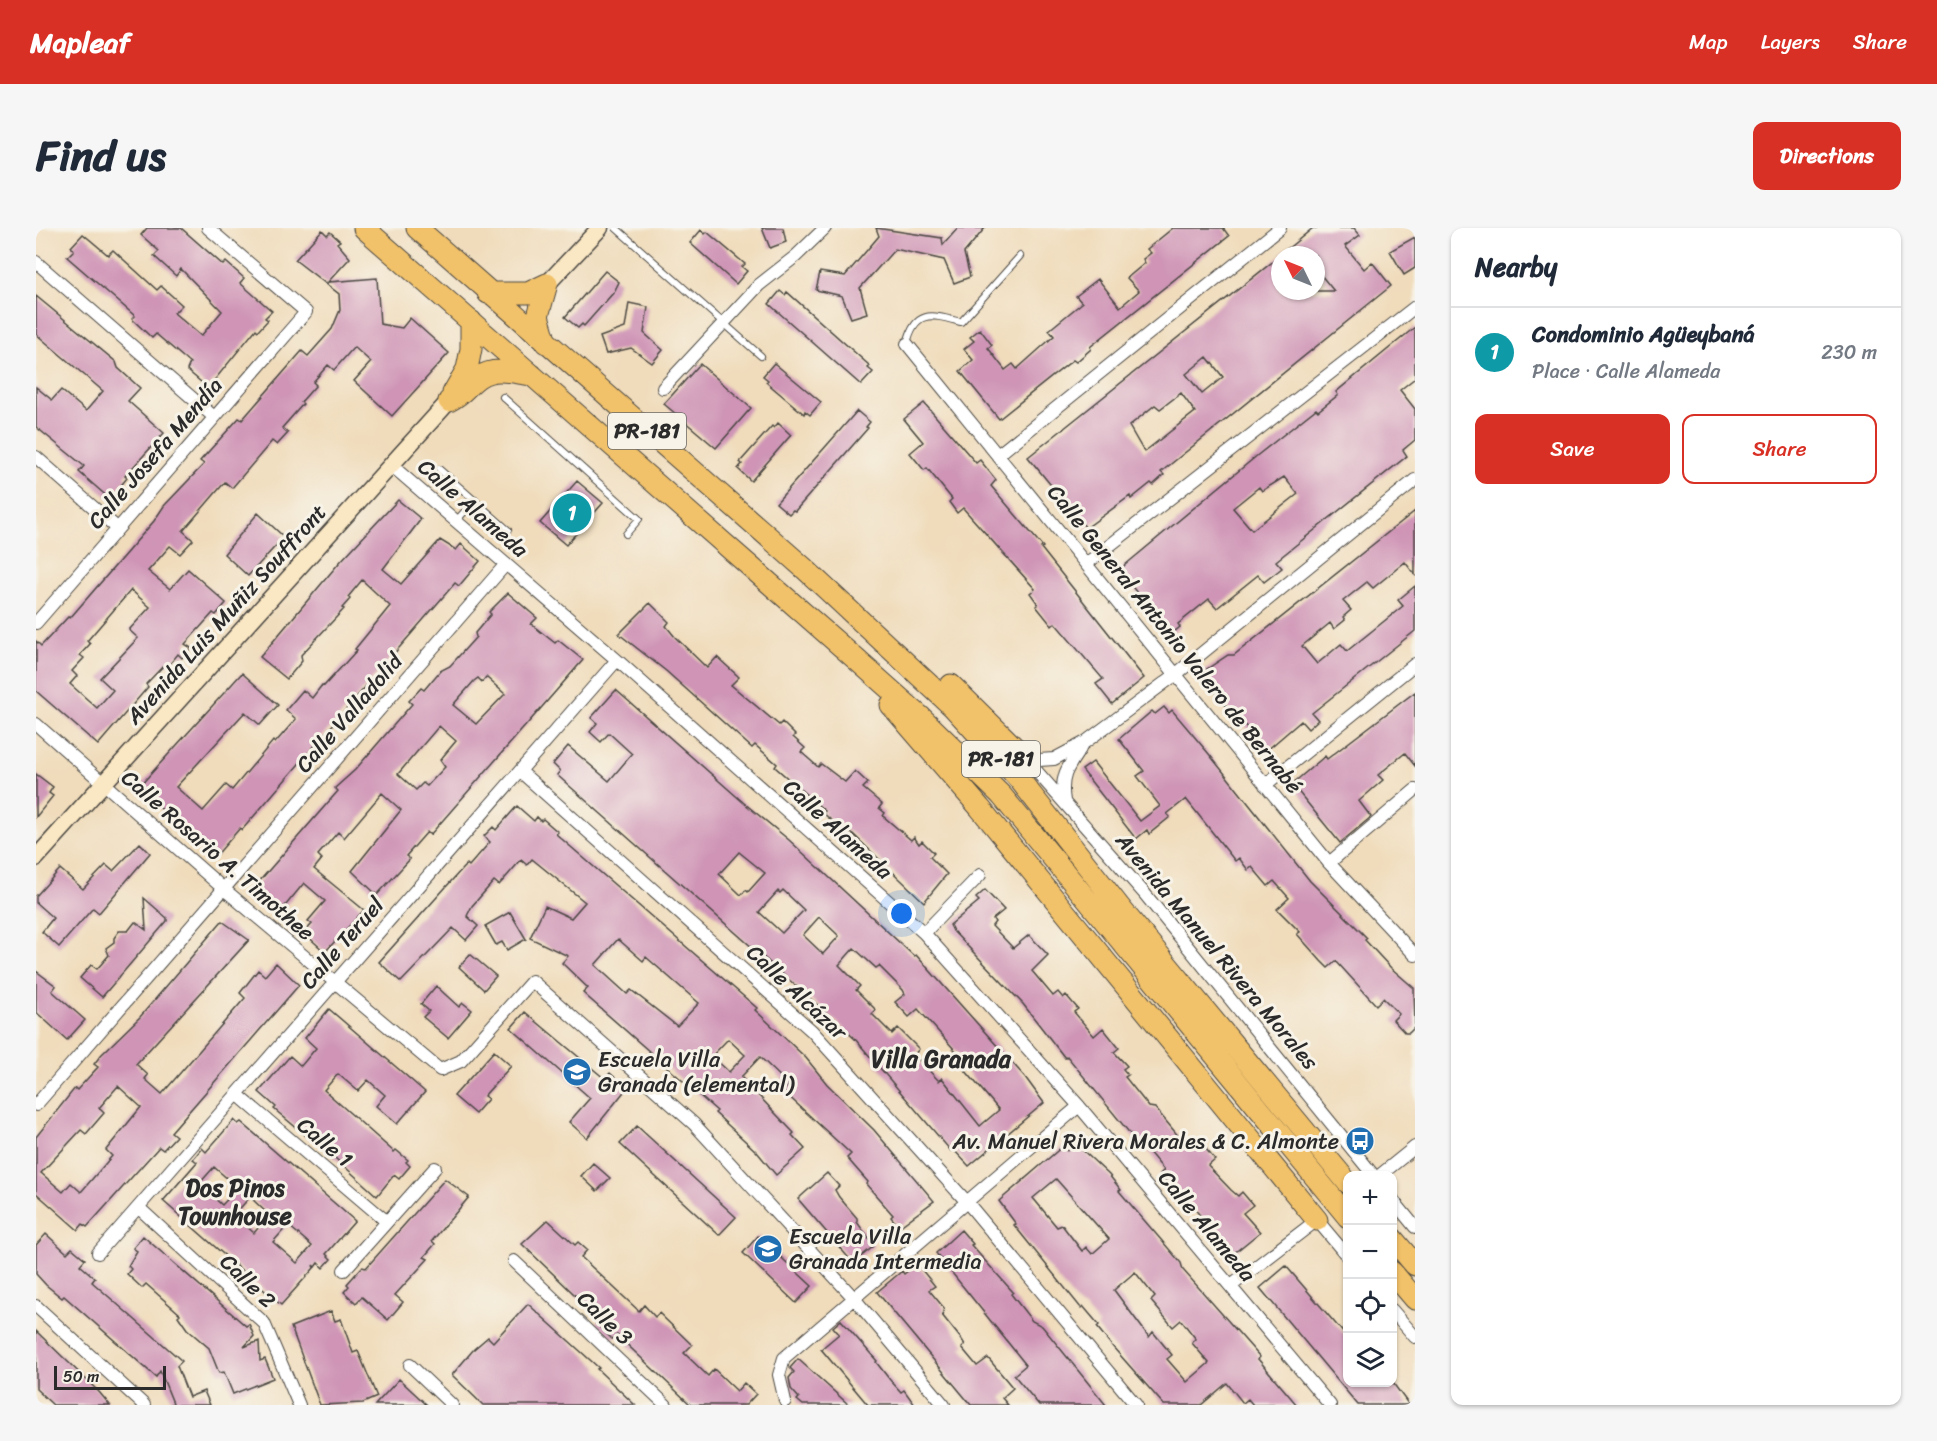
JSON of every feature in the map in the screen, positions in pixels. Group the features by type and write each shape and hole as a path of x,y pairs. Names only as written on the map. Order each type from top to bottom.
{"highway":[{"path":"364,228 441,294"},
{"name":"PR-181","path":"376,228 441,294 920,716 1001,795 1106,920 1158,987 1343,1212"},
{"name":"PR-181","path":"417,228 488,293 806,569 952,706 1019,778 1343,1178"},
{"path":"488,293 528,293 547,284"},
{"path":"546,343 538,316 547,284"},
{"path":"449,401 467,369 471,349 471,321"},
{"path":"449,401 465,393 479,377 496,370 532,375"},
{"path":"806,569 863,608 944,679 1024,757"},
{"path":"849,654 980,808 1317,1220"},
{"path":"1397,1244 1415,1265"},
{"path":"1397,1278 1415,1299"}],"street":[{"name":"Calle Josefa Mendía","path":"36,623 306,312 208,228"},
{"path":"547,284 600,228"},
{"path":"663,388 759,285 796,256 825,228"},
{"path":"999,454 1280,228"},
{"path":"36,262 214,417"},
{"path":"1086,564 1415,307"},
{"name":"Calle General Antonio Valero de Bernabé","path":"907,344 999,454 1175,675 1329,863 1415,955"},
{"name":"Avenida Luis Muñiz Souffront","path":"36,858 449,401"},
{"path":"36,457 117,528"},
{"name":"Calle Alameda","path":"391,465 617,660 924,933 1079,1106 1330,1405"},
{"path":"1024,757 1039,760 1054,759 1084,743 1175,675 1415,480"},
{"name":"Calle Valladolid","path":"36,1105 506,564"},
{"name":"Calle Teruel","path":"98,1253 617,660"},
{"path":"1265,785 1415,664"},
{"name":"Calle Rosario A. Timothee","path":"36,724 334,984 440,1070 461,1061 532,981 694,1124 853,1297"},
{"path":"1064,801 1062,788 1064,771 1084,743"},
{"name":"Avenida Manuel Rivera Morales","path":"1024,757 1144,894 1370,1171"},
{"name":"Calle Alcázar","path":"521,772 812,1031 966,1201 1136,1405"},
{"path":"1329,863 1415,790"},
{"path":"924,933 980,876"},
{"name":"Calle 1","path":"238,1095 386,1221"},
{"path":"785,1404 779,1375 784,1358 1079,1106"},
{"path":"1385,1171 1415,1147"},
{"path":"344,1270 435,1168"},
{"path":"1397,1205 1415,1227"},
{"name":"Calle 2","path":"138,1208 264,1323 299,1405"},
{"path":"1231,1286 1317,1220 1343,1252"},
{"name":"Calle 3","path":"514,1260 666,1405"},
{"path":"853,1297 944,1405"},
{"path":"36,1306 144,1405"},
{"path":"1397,1316 1415,1337"},
{"path":"410,1365 452,1405"}],"lane":[{"path":"616,228 761,356"},
{"path":"907,344 910,330 921,319 930,315 961,322 1020,256"},
{"path":"503,397 639,519 626,534"},
{"path":"439,469 508,530"},
{"path":"456,521 475,500"}],"building":[{"path":"147,228 181,228 223,265 226,262 244,278 240,283 272,311 265,318 268,320 258,331 256,329 208,388 187,370 190,363 156,334 152,338 132,319 135,316 67,257 74,250 71,247 83,234 108,255 113,250 157,290 161,286 182,305 174,313 201,336 222,311 181,269 176,276 154,256 159,251 141,235"},
{"path":"762,228 783,228 786,242 770,248"},
{"path":"876,228 942,238 943,245 958,228 985,228 964,253 970,277 954,283 944,260 895,249 860,288 867,313 851,318 842,296 816,290 820,272 845,276 879,236"},
{"path":"1173,228 1223,228 1229,236 1090,347 1091,349 1076,362 1073,360 999,419 960,371 973,360 964,349 974,341 970,337 980,329 992,345 988,348 1005,370 1013,364 1017,369 1054,336 1049,330 1082,303 1076,296 1098,279 1120,307 1139,291 1127,278 1145,263 1143,259 1151,253 1147,249"},
{"path":"1313,228 1354,228 1360,235 1345,246 1364,269 1372,262 1391,286 1161,472 1164,475 1153,485 1151,483 1131,499 1130,496 1086,528 1028,457 1271,263 1271,300 1325,300 1325,291 1334,291 1325,280 1325,246 1291,246","holes":["1207,357 1223,377 1202,394 1186,374","1181,393 1195,412 1144,452 1129,426 1155,405 1160,409"]},
{"path":"322,230 327,235 330,232 340,241 337,243 350,258 328,282 377,278 380,324 402,328 410,318 449,353 392,416 354,381 371,362 354,347 334,370 328,365 313,382 316,385 301,402 303,404 282,428 288,433 277,445 272,441 232,488 225,482 183,531 193,540 180,554 170,546 148,571 170,589 188,569 226,603 216,615 213,613 185,644 191,648 182,658 178,654 169,665 166,663 146,684 148,687 98,745 36,691 36,641 41,646 68,617 70,618 154,521 164,506 204,464 200,461 239,418 242,420 302,351 308,356 332,329 340,310 339,294 295,260","holes":["131,590 150,607 129,630 138,638 100,678 113,690 97,708 70,684 77,676 72,671 84,658 80,655 90,644 87,641"]},
{"path":"701,230 705,234 707,232 745,264 742,267 747,271 736,284 690,243"},
{"path":"1415,237 1415,268 1404,275 1390,251"},
{"path":"605,271 619,282 614,292 584,326 582,324 578,328 565,317"},
{"path":"780,291 785,295 787,292 870,366 868,368 873,372 861,385 769,304"},
{"path":"36,296 116,362 118,368 140,388 128,401 164,433 125,476 127,478 110,499 79,472 84,466 36,427 36,387 52,400 61,390 86,411 103,391 36,334"},
{"path":"629,303 648,307 644,333 663,350 652,363 631,348 606,354 600,337 625,328"},
{"path":"1415,327 1415,378 1400,390 1415,409 1415,440 1403,450 1407,456 1276,561 1282,568 1264,582 1258,575 1217,608 1209,599 1178,624 1180,627 1170,635 1119,570 1259,454 1316,409 1318,411 1338,395 1336,392","holes":["1284,477 1298,494 1252,530 1233,508 1259,487 1262,491"]},
{"path":"774,363 821,402 810,415 805,411 804,414 766,382 768,380 763,376"},
{"path":"700,364 751,408 716,448 664,404"},
{"path":"924,403 976,463 980,460 996,480 991,486 1043,547 1041,548 1144,678 1112,704 1096,684 1103,679 1055,623 1052,626 1036,606 1038,604 1030,593 1035,589 963,508 957,513 949,502 952,499 927,468 924,470 910,453 923,442 904,419"},
{"path":"857,411 870,422 866,427 868,428 795,511 789,514 776,503"},
{"path":"778,423 791,435 751,481 738,469 742,464 740,462 772,426 774,428"},
{"path":"577,481 603,503 566,545 540,523"},
{"path":"398,500 421,519 383,569 401,584 440,540 456,550 461,544 480,561 459,586 455,583 242,830 240,828 215,857 138,788 242,673 278,705 260,725 245,712 176,787 203,811 226,785 232,790 273,741 275,743 296,719 286,710 303,690 312,698 322,685 324,686 357,650 355,649 390,606 362,580 348,597 350,599 342,608 344,609 301,655 302,661 287,679 260,657 339,563"},
{"path":"1415,511 1415,575 1405,562 1373,588 1367,582 1343,601 1351,610 1343,617 1345,620 1334,629 1330,623 1302,646 1317,664 1341,644 1347,651 1403,606 1398,600 1415,586 1415,631 1312,713 1318,720 1308,729 1301,721 1266,751 1244,724 1242,726 1202,675 1204,671 1228,655 1234,655"},
{"path":"258,513 284,537 248,576 224,554"},
{"path":"508,593 537,618 531,624 555,643 558,640 583,660 430,835 427,832 406,856 410,859 377,895 352,871 401,810 382,793 344,838 338,832 318,855 322,859 314,869 364,910 325,952 304,933 312,924 308,921 325,901 304,883 281,911 275,906 271,910 250,892 338,791 335,788 355,770 412,704 409,701 421,688 424,690 440,671 450,666 476,637 475,633 491,614 489,612","holes":["486,677 505,694 476,724 453,705 474,681 478,678 482,682","439,726 456,741 440,760 445,767 427,786 423,783 416,790 398,774"]},
{"path":"650,603 669,622 666,626 675,637 707,668 717,657 739,677 731,685 779,725 782,722 805,748 801,752 818,767 821,764 845,782 855,771 868,783 863,788 882,804 879,808 885,813 883,816 911,840 914,837 919,844 922,841 934,853 930,857 947,874 924,902 853,834 838,826 823,813 825,811 775,767 777,764 755,745 752,748 666,671 619,634"},
{"path":"616,690 789,840 914,956 916,955 1025,1077 1044,1103 969,1166 953,1149 951,1151 855,1039 557,775 560,771 553,764 568,746 609,781 632,754 609,733 601,742 590,732 597,723 591,718","holes":["739,852 765,873 748,892 746,890 741,895 719,874","783,890 804,910 782,933 759,912 778,891 780,893","819,917 839,936 823,954 803,935","854,948 876,968 879,966 905,994 895,1002 909,1017 918,1009 963,1059 959,1063 999,1110 980,1126 942,1078 939,1081 914,1055 919,1049 898,1028 892,1034 872,1014 876,1010 856,990 860,986 839,965"]},
{"path":"1415,692 1415,766 1405,753 1378,775 1383,780 1359,801 1371,817 1340,843 1292,784 1325,756 1327,759"},
{"path":"1164,707 1169,713 1172,710 1209,754 1310,881 1367,938 1365,940 1391,968 1414,988 1415,1027 1409,1033 1405,1033 1393,1020 1399,1014 1383,998 1376,1005 1336,961 1328,968 1321,961 1297,934 1300,932 1277,909 1289,898 1274,881 1268,886 1252,867 1248,870 1239,858 1235,861 1186,799 1167,814 1170,817 1149,834 1147,830 1136,839 1082,770 1093,762 1140,821 1160,806 1137,776 1144,771 1119,739 1152,711 1155,714"},
{"path":"36,774 53,787 49,793 53,796 36,817"},
{"path":"517,806 534,821 537,817 541,821 543,819 558,832 556,834 757,1008 755,1010 806,1058 827,1084 874,1130 934,1201 899,1227 891,1217 893,1215 847,1158 851,1154 783,1091 789,1085 760,1057 741,1077 794,1133 792,1135 805,1149 776,1175 757,1152 715,1113 717,1111 583,993 588,988 562,963 568,956 530,938 545,906 571,918 585,902 532,859 527,865 521,860 499,885 494,881 472,906 467,916 478,926 466,940 453,928 401,982 379,962 462,869 467,864 469,866 490,842 484,836 493,827 496,830","holes":["618,939 643,961 646,957 699,1003 677,1026 631,990 627,994 595,965","728,1039 745,1055 729,1072 712,1056"]},
{"path":"140,843 150,853 99,913 93,908 59,947 42,932 53,918 36,903 36,896 60,869 83,889 106,865 113,871"},
{"path":"985,890 1004,910 993,919 995,922 992,926 1013,948 1029,935 1048,955 1032,971 1053,996 1058,992 1063,998 1066,995 1078,1009 1074,1012 1094,1036 1103,1028 1119,1048 1114,1052 1127,1066 1123,1069 1128,1075 1125,1077 1149,1107 1155,1108 1185,1144 1189,1141 1196,1147 1201,1143 1215,1160 1208,1166 1231,1190 1238,1196 1242,1192 1253,1205 1243,1213 1260,1232 1233,1254 1187,1200 1174,1187 1172,1189 1160,1174 1164,1170 1143,1145 1136,1141 1067,1056 1065,1058 1023,1004 953,931 950,925 979,901 976,898"},
{"path":"144,898 167,918 167,921 102,997 80,978 91,965 97,969 109,955 106,948 114,942 119,931 128,931 135,922 146,930"},
{"path":"510,912 526,939 507,950 502,942 496,945 485,926"},
{"path":"222,921 249,940 136,1064 148,1075 145,1079 162,1094 245,998 240,993 258,970 265,976 276,963 299,985 171,1132 176,1136 163,1150 159,1147 87,1227 83,1224 78,1230 36,1193 36,1137 75,1088 77,1090 98,1067 94,1064 101,1055 140,1017","holes":["118,1086 141,1107 106,1150 112,1156 81,1192 71,1183 63,1192 41,1173 81,1130 86,1134 104,1113 99,1108"]},
{"path":"470,954 496,976 484,990 459,967"},
{"path":"36,971 56,986 52,991 85,1020 67,1040 36,1012"},
{"path":"436,986 459,1007 463,1003 472,1010 448,1038 423,1017 429,1011 421,1004"},
{"path":"329,1009 425,1092 397,1124 376,1106 385,1095 368,1080 358,1091 338,1074 324,1090 394,1152 396,1150 408,1160 406,1162 410,1166 399,1179 394,1175 377,1196 313,1138 311,1140 274,1109 276,1107 259,1092 290,1056 301,1066 316,1048 305,1038"},
{"path":"525,1012 605,1079 610,1073 627,1088 587,1138 569,1122 590,1098 511,1028"},
{"path":"494,1051 511,1066 484,1096 488,1099 475,1114 454,1096"},
{"path":"234,1120 238,1124 241,1122 355,1221 326,1254 331,1259 323,1268 318,1263 315,1267 313,1265 314,1268 281,1305 163,1201 197,1162 193,1159 202,1148 206,1152","holes":["214,1167 238,1188 222,1205 199,1184","250,1197 269,1215 254,1233 234,1215","288,1225 312,1246 297,1263 273,1242"]},
{"path":"637,1126 736,1217 719,1235 620,1144"},
{"path":"1075,1143 1109,1175 1121,1190 1119,1191 1181,1263 1183,1270 1260,1357 1258,1359 1297,1405 1253,1405 1248,1399 1243,1403 1227,1383 1201,1405 1164,1405 1112,1346 1097,1327 1099,1325 1083,1306 1081,1308 1014,1225 1016,1224 999,1201 1063,1146 1067,1151","holes":["1056,1179 1109,1239 1092,1254 1086,1247 1082,1251 1062,1225 1057,1227 1033,1198","1135,1272 1155,1297 1151,1301 1173,1327 1181,1320 1196,1339 1192,1343 1209,1363 1187,1382 1167,1359 1172,1355 1153,1332 1149,1337 1114,1290"]},
{"path":"593,1163 610,1178 597,1191 581,1176"},
{"path":"827,1173 839,1186 835,1190 839,1197 857,1218 857,1222 874,1246 853,1263 798,1199"},
{"path":"445,1179 469,1197 432,1241 435,1244 424,1257 428,1259 395,1295 403,1302 388,1320 362,1297 356,1303 344,1292 349,1286 347,1284 362,1267 366,1268"},
{"path":"548,1220 575,1245 578,1242 587,1250 581,1257 639,1311 644,1305 655,1317 659,1313 692,1345 684,1353 708,1376 714,1369 737,1391 744,1383 756,1394 746,1405 691,1405 617,1335 612,1339 596,1323 600,1319 522,1244"},
{"path":"961,1230 973,1244 971,1245 1013,1292 1011,1294 1032,1321 1042,1326 1106,1405 1039,1405 1014,1375 1026,1365 936,1253"},
{"path":"46,1234 67,1253 72,1248 85,1259 80,1265 95,1278 92,1282 182,1361 177,1366 189,1397 204,1391 210,1405 170,1405 173,1403 160,1371 156,1377 64,1296 62,1298 46,1285 36,1274 36,1245"},
{"path":"143,1236 246,1326 249,1324 254,1336 244,1347 259,1341 260,1361 265,1359 273,1378 233,1394 224,1372 219,1373 209,1348 187,1329 178,1316 180,1314 146,1284 142,1288 127,1274 131,1269 128,1266 137,1251 133,1248"},
{"path":"758,1236 812,1286 796,1303 743,1253"},
{"path":"917,1264 935,1286 929,1290 944,1308 942,1315 962,1340 965,1345 962,1348 977,1366 988,1358 1013,1388 1002,1398 1008,1405 971,1405 877,1292 902,1271 904,1274"},
{"path":"1286,1266 1343,1332 1343,1387 1396,1387 1409,1405 1358,1405 1260,1288"},
{"path":"528,1304 599,1368 597,1369 635,1405 483,1405 452,1375 474,1349 488,1337 493,1342"},
{"path":"331,1311 335,1321 341,1319 353,1353 358,1351 377,1397 363,1403 320,1405 291,1327"},
{"path":"841,1320 877,1361 890,1380 901,1392 904,1390 915,1405 868,1405 821,1349 839,1334 833,1327"},
{"path":"36,1331 110,1405 53,1405 36,1389"},
{"path":"798,1359 849,1405 803,1405 797,1400 799,1398 791,1389 789,1378 794,1372 790,1368"},
{"path":"399,1379 427,1405 375,1405"}],"place":[{"name":"Condominio Agüeybaná","path":"572,513"},
{"name":"Escuela Villa Granada (elemental)","path":"577,1072"},
{"name":"Av. Manuel Rivera Morales & C. Almonte","path":"1360,1141"},
{"name":"Escuela Villa Granada Intermedia","path":"768,1249"}],"district":[{"name":"Villa Granada","path":"941,1059"},
{"name":"Dos Pinos Townhouse","path":"235,1202"}]}
